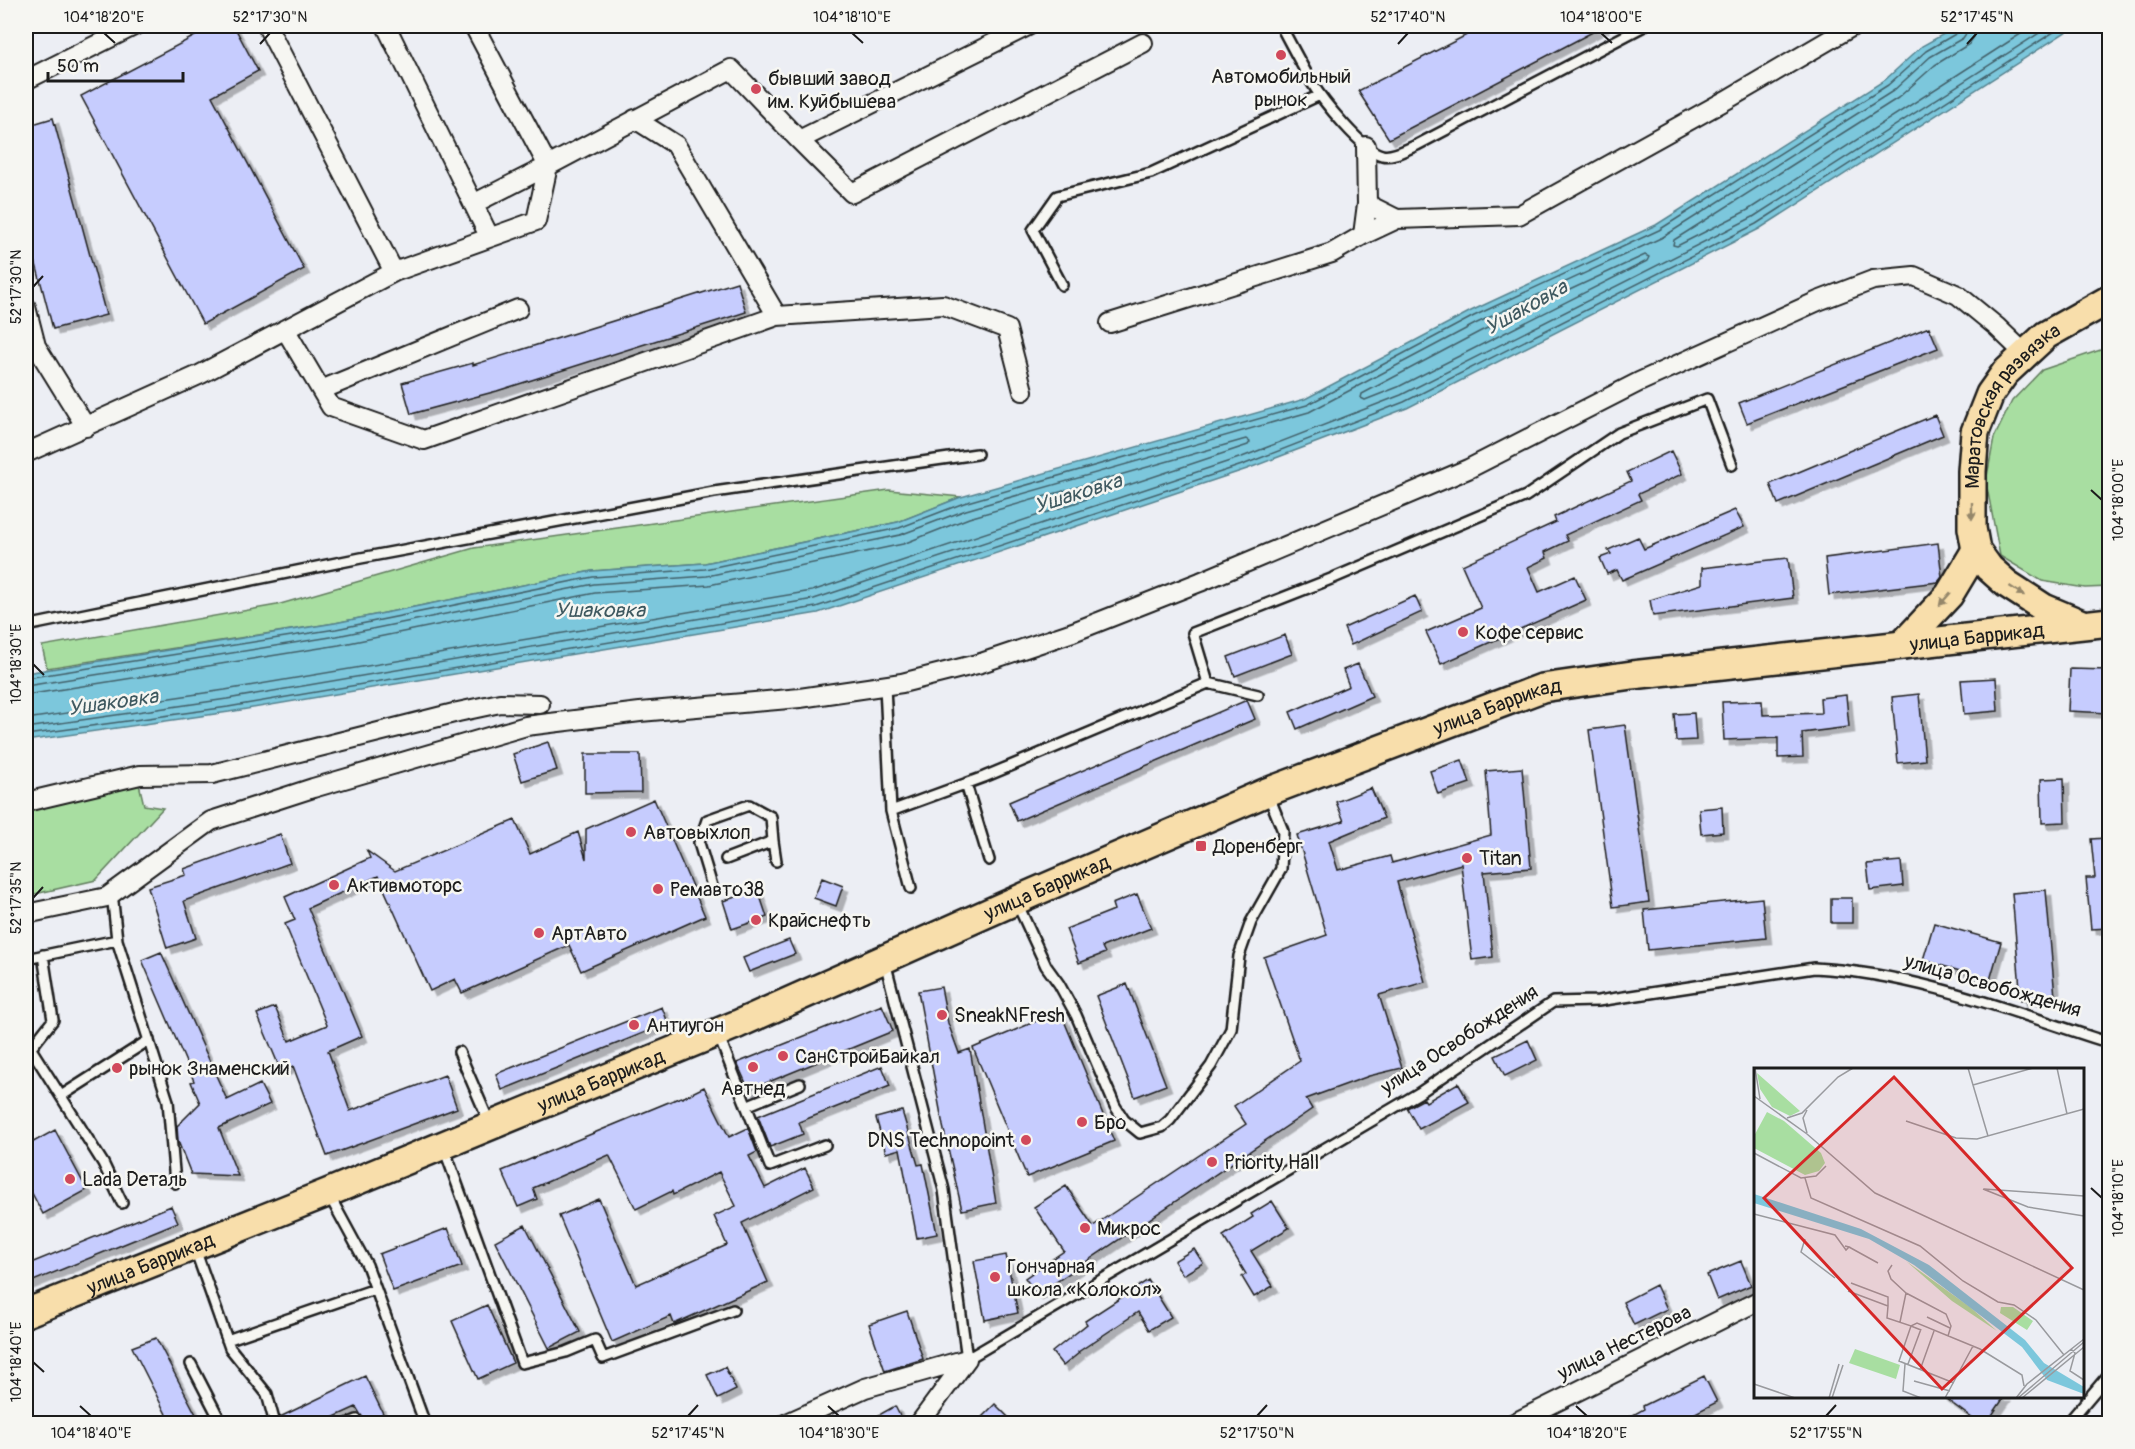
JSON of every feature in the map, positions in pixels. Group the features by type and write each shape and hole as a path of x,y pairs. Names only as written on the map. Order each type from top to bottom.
{"main road":[{"name":"Маратовская развязка","path":"1976,550 1972,528 1975,432 1990,394 2005,373 2046,334 2109,299"},
{"path":"1902,645 1949,595 1976,550 1989,568 2007,584 2044,608 2082,624"},
{"name":"улица Баррикад","path":"26,1313 443,1146 717,1032 1267,792 1542,688 1632,675 2011,635 2109,622"}],"street":[{"path":"26,80 134,26"},
{"path":"267,26 394,272"},
{"path":"386,26 489,236"},
{"path":"26,453 201,374 394,272 536,221 548,166 474,26"},
{"path":"799,140 1028,26"},
{"path":"1110,323 1332,253 1397,219 1519,215 1728,99 1853,26"},
{"path":"473,204 731,69 852,194 1143,43"},
{"path":"635,119 676,145 777,316"},
{"path":"1363,235 1367,204 1366,146"},
{"path":"1367,204 1397,219"},
{"path":"26,914 107,897 211,821 526,726 640,712 800,698 885,686 981,663 1073,632 1200,582 1468,469 1639,382 1818,301 1873,280 1914,276 1958,295 2025,354"},
{"path":"285,329 331,407 424,441 777,316 943,305 1007,329 1023,391"},
{"path":"26,307 36,346 86,427"},
{"path":"321,390 518,309"},
{"path":"26,802 140,775 212,774 458,712 500,704 540,704"},
{"name":"улица Нестерова","path":"1512,1424 1754,1303"},
{"path":"785,1424 865,1388 967,1359"},
{"name":"улица Освобождения","path":"919,1424 967,1359"}],"lane":[{"path":"1281,26 1320,94 1366,146 1379,155 1387,156 1417,145 1644,26"},
{"path":"1062,285 1033,230 1058,196 1151,173 1320,94"},
{"path":"1208,683 1193,633 1331,579 1526,496 1619,433 1707,399 1732,465"},
{"path":"26,626 361,558 714,492 977,454"},
{"path":"891,811 966,784 1208,683 1258,695"},
{"path":"885,686 891,811 911,888"},
{"path":"966,784 989,860"},
{"path":"1016,901 1046,966 1076,1015 1115,1106 1124,1120 1140,1133 1162,1127 1211,1066 1231,1029 1239,956 1251,922 1281,869 1282,831 1267,792"},
{"path":"712,886 699,843 707,820 749,805 771,817 777,861"},
{"path":"726,859 773,841"},
{"path":"112,893 117,940 168,1101 175,1183"},
{"path":"26,959 117,940"},
{"path":"43,955 53,1020 28,1045 103,1163 122,1203"},
{"path":"884,960 944,1190 967,1359"},
{"name":"улица Освобождения","path":"967,1359 1419,1093 1553,1002 1598,1001 1814,968 1840,969 1932,986 2109,1043"},
{"path":"717,1032 770,1166 825,1145"},
{"path":"61,1096 149,1040"},
{"path":"459,1052 491,1126"},
{"path":"746,1106 800,1084"},
{"path":"443,1146 522,1363 566,1352 596,1340 603,1358 733,1310"},
{"path":"327,1193 367,1265 425,1424"},
{"path":"194,1247 230,1348 267,1394 275,1424"},
{"path":"227,1340 375,1289"},
{"path":"191,1364 222,1424"},
{"path":"2067,1424 2109,1373"},
{"path":"347,1424 357,1420 359,1424"}],"green space":[{"path":"2109,347 2109,587 2085,588 2042,581 2000,556 1986,482 1994,438 2012,401 2042,370"},
{"path":"889,490 961,497 898,522 705,563 592,571 335,623 47,668 42,646 277,605 474,548"},
{"path":"136,771 144,805 163,808 96,880 26,896 26,797"}],"water":[{"name":"Ушаковка","path":"1958,26 2075,26 1759,229 1407,408 1247,469 818,613 229,712 26,741 26,673 335,623 592,571 705,563 898,522 961,497 1305,399 1471,311 1656,225 1885,80 1922,46"}],"building":[{"path":"214,26 234,26 258,71 212,96 304,269 203,324 81,96"},
{"path":"1484,26 1604,26 1389,139 1358,91"},
{"path":"53,118 106,315 53,329 26,226 26,126"},
{"path":"737,282 746,312 497,391 411,414 402,383 473,363 473,365"},
{"path":"1929,327 1938,348 1747,423 1739,403"},
{"path":"1935,415 1943,435 1778,504 1770,484"},
{"path":"1671,451 1682,474 1638,494 1641,500 1565,535 1568,541 1545,552 1547,558 1528,567 1539,592 1575,576 1586,600 1441,664 1426,632 1481,608 1462,565 1556,522 1554,517 1631,481 1627,472"},
{"path":"1735,510 1744,527 1622,580 1617,570 1607,574 1600,558 1611,554 1608,550 1638,537 1644,549"},
{"path":"1938,543 1942,577 1938,582 1829,595 1825,558"},
{"path":"1788,558 1793,598 1653,616 1650,600 1702,584 1702,568"},
{"path":"1415,596 1422,612 1351,645 1344,628"},
{"path":"1285,635 1292,654 1235,676 1228,657"},
{"path":"1358,664 1372,696 1297,729 1290,712 1349,686 1343,670"},
{"path":"2070,669 2109,670 2108,713 2068,711"},
{"path":"1996,678 1998,711 1964,714 1961,680"},
{"path":"1919,694 1925,760 1898,763 1892,697"},
{"path":"1846,695 1849,727 1802,733 1803,757 1778,758 1778,738 1724,740 1722,702 1762,701 1763,715 1821,713 1820,698"},
{"path":"1247,700 1255,719 1017,821 1009,802"},
{"path":"1694,713 1696,740 1676,741 1674,714"},
{"path":"1625,725 1649,902 1613,907 1589,730"},
{"path":"548,742 557,770 522,781 513,754"},
{"path":"585,754 640,754 641,792 585,793"},
{"path":"1462,760 1470,783 1438,794 1430,771"},
{"path":"1522,768 1531,868 1484,872 1493,957 1472,960 1461,864 1397,882 1425,982 1379,995 1402,1068 1369,1076 1306,1099 1312,1109 1037,1295 1025,1278 1064,1251 1034,1207 1066,1186 1093,1226 1246,1124 1234,1106 1300,1061 1264,957 1327,935 1297,835 1344,821 1336,802 1371,788 1384,818 1329,841 1338,870 1390,856 1392,863 1491,835 1486,771"},
{"path":"2064,778 2065,822 2042,823 2041,779"},
{"path":"654,799 705,916 581,971 569,945 462,993 455,979 430,991 378,876 308,908 362,1036 328,1051 350,1111 445,1075 457,1108 327,1156 293,1066 281,1071 257,1014 275,1007 289,1041 327,1025 285,924 295,920 285,897 370,858 367,851 395,871 515,820 530,854 578,832 586,859 586,829"},
{"path":"1722,807 1723,832 1701,834 1699,809"},
{"path":"280,834 290,863 184,901 196,938 167,948 148,887 186,875 184,869"},
{"path":"2106,838 2109,928 2091,929 2086,878 2095,878 2091,839"},
{"path":"1901,861 1903,886 1870,890 1867,864"},
{"path":"822,878 843,886 836,906 814,898"},
{"path":"758,890 767,917 732,929 723,901"},
{"path":"2046,890 2055,997 2021,1000 2012,893"},
{"path":"1137,894 1151,928 1102,947 1105,953 1079,963 1066,929 1114,910 1112,904"},
{"path":"1762,898 1766,938 1648,950 1644,910"},
{"path":"1831,898 1852,898 1852,923 1831,923"},
{"path":"1934,923 2001,942 1990,980 1923,960"},
{"path":"789,940 795,954 749,972 743,958"},
{"path":"161,952 227,1100 260,1084 270,1104 219,1128 238,1176 191,1174 178,1141 177,1126 200,1103 191,1082 194,1081 142,960"},
{"path":"1127,984 1166,1085 1135,1097 1096,996"},
{"path":"941,987 948,1023 959,1053 970,1049 996,1203 962,1210 943,1126 918,991"},
{"path":"882,1005 893,1031 749,1090 737,1063"},
{"path":"662,1007 668,1023 502,1090 496,1074"},
{"path":"1060,1011 1114,1141 1027,1177 973,1048"},
{"path":"1528,1040 1537,1060 1505,1076 1495,1056"},
{"path":"882,1066 890,1086 799,1122 803,1134 770,1147 758,1116"},
{"path":"1458,1083 1469,1102 1419,1129 1407,1108 1424,1099 1426,1102"},
{"path":"704,1087 729,1137 748,1128 757,1152 749,1156 765,1188 805,1168 814,1187 742,1223 768,1282 674,1324 671,1316 612,1342 559,1216 599,1199 636,1285 727,1245 714,1216 736,1206 719,1172 673,1195 672,1191 636,1209 609,1155 533,1188 537,1199 518,1207 502,1171"},
{"path":"902,1111 918,1165 923,1164 937,1234 917,1238 900,1149 886,1153 876,1118"},
{"path":"55,1130 87,1190 43,1214 26,1182 26,1146"},
{"path":"1272,1201 1289,1228 1251,1251 1273,1286 1254,1297 1242,1277 1246,1274 1223,1236 1253,1217 1251,1214"},
{"path":"171,1206 178,1222 26,1284 26,1265"},
{"path":"525,1225 580,1332 549,1348 495,1241"},
{"path":"448,1228 462,1266 393,1291 379,1254"},
{"path":"1194,1249 1203,1263 1183,1275 1174,1261"},
{"path":"1006,1255 1018,1313 985,1320 974,1261"},
{"path":"1741,1261 1751,1285 1717,1300 1707,1275"},
{"path":"1148,1280 1171,1317 1149,1330 1138,1312 1078,1352 1063,1366 1052,1352 1087,1324 1085,1321"},
{"path":"1656,1285 1667,1309 1634,1325 1623,1302"},
{"path":"487,1305 513,1363 478,1379 452,1321"},
{"path":"907,1311 923,1359 885,1371 869,1324"},
{"path":"156,1338 201,1424 171,1424 132,1347"},
{"path":"725,1367 736,1390 718,1399 707,1375"},
{"path":"365,1376 388,1424 366,1424 356,1407 319,1424 282,1424 280,1417"},
{"path":"1704,1376 1717,1402 1674,1424 1617,1424 1644,1409 1643,1406"},
{"path":"1945,1398 2004,1398 1986,1424 1980,1424"},
{"path":"995,1404 1015,1424 975,1424"},
{"path":"895,1406 904,1424 863,1424"}],"place":[{"name":"Автомобильный рынок","path":"1281,55"},
{"name":"бывший завод им. Куйбышева","path":"756,89"},
{"name":"Кофе сервис","path":"1463,632"},
{"name":"Автовыхлоп","path":"631,832"},
{"name":"Доренберг","path":"1201,846"},
{"name":"Titan","path":"1467,858"},
{"name":"Активмоторс","path":"334,885"},
{"name":"Ремавто38","path":"658,889"},
{"name":"Крайснефть","path":"756,920"},
{"name":"АртАвто","path":"539,933"},
{"name":"SneakNFresh","path":"942,1015"},
{"name":"Антиугон","path":"634,1025"},
{"name":"СанСтройБайкал","path":"783,1056"},
{"name":"Автнед","path":"753,1067"},
{"name":"рынок Знаменский","path":"117,1068"},
{"name":"Бро","path":"1082,1122"},
{"name":"DNS Technopoint","path":"1026,1140"},
{"name":"Priority Hall","path":"1212,1162"},
{"name":"Lada Dеталь","path":"70,1179"},
{"name":"Микрос","path":"1085,1228"},
{"name":"Гончарная школа «Колокол»","path":"995,1277"}]}
